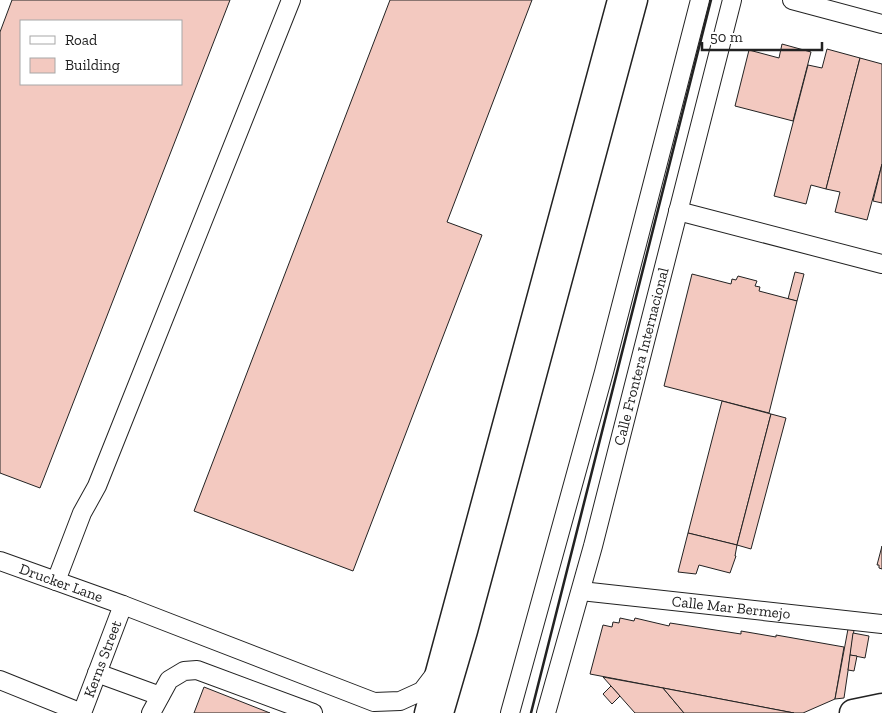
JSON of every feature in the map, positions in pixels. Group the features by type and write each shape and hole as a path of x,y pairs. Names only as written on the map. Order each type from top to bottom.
{"highway":[{"path":"853,713 882,707"}],"main road":[{"path":"426,713 620,0"},
{"path":"442,713 466,631 636,0"}],"street":[{"path":"56,581 82,514 97,486 291,0"},
{"path":"510,713 602,382 700,0"},
{"name":"Calle Frontera Internacional","path":"546,713 581,591 732,0"},
{"path":"792,0 882,24"},
{"path":"678,211 882,264"},
{"name":"Drucker Lane","path":"0,561 123,605 374,702 400,701 422,691 466,631"},
{"name":"Calle Mar Bermejo","path":"581,591 882,624"},
{"name":"Kerns Street","path":"82,713 123,605"},
{"path":"151,713 169,680 184,671 197,670 313,713"},
{"path":"97,673 160,696"},
{"path":"0,680 82,713"}],"building":[{"path":"12,0 230,0 40,488 0,473 0,32"},
{"path":"390,0 532,0 447,222 482,235 353,571 194,511"},
{"path":"782,44 811,52 793,121 735,106 749,50 779,58"},
{"path":"827,49 860,58 826,189 811,185 806,204 774,196 808,65 822,68"},
{"path":"860,58 882,64 882,164 867,220 835,212 840,192 826,189"},
{"path":"882,164 882,203 873,201"},
{"path":"795,272 804,274 797,301 788,299"},
{"path":"692,274 731,284 732,279 736,280 738,276 757,281 755,286 760,287 759,291 797,301 769,413 664,386"},
{"path":"722,401 771,414 737,545 688,533"},
{"path":"771,414 786,418 751,549 737,545"},
{"path":"688,533 737,545 736,556 730,573 699,565 696,574 678,572"},
{"path":"882,546 882,569 877,565"},
{"path":"620,618 634,621 635,618 669,626 670,623 741,634 741,631 776,637 776,635 844,647 835,699 803,713 794,713 590,674 603,625 612,627 613,622 619,623"},
{"path":"848,629 854,630 844,698 835,699"},
{"path":"853,633 869,636 865,658 850,655"},
{"path":"850,655 857,656 854,671 848,670"},
{"path":"603,677 663,688 684,713 635,713"},
{"path":"611,686 620,696 612,704 603,694"},
{"path":"204,687 270,713 194,713"},
{"path":"663,688 794,713 684,713"}],"wall":[{"path":"531,713 711,0"}]}
